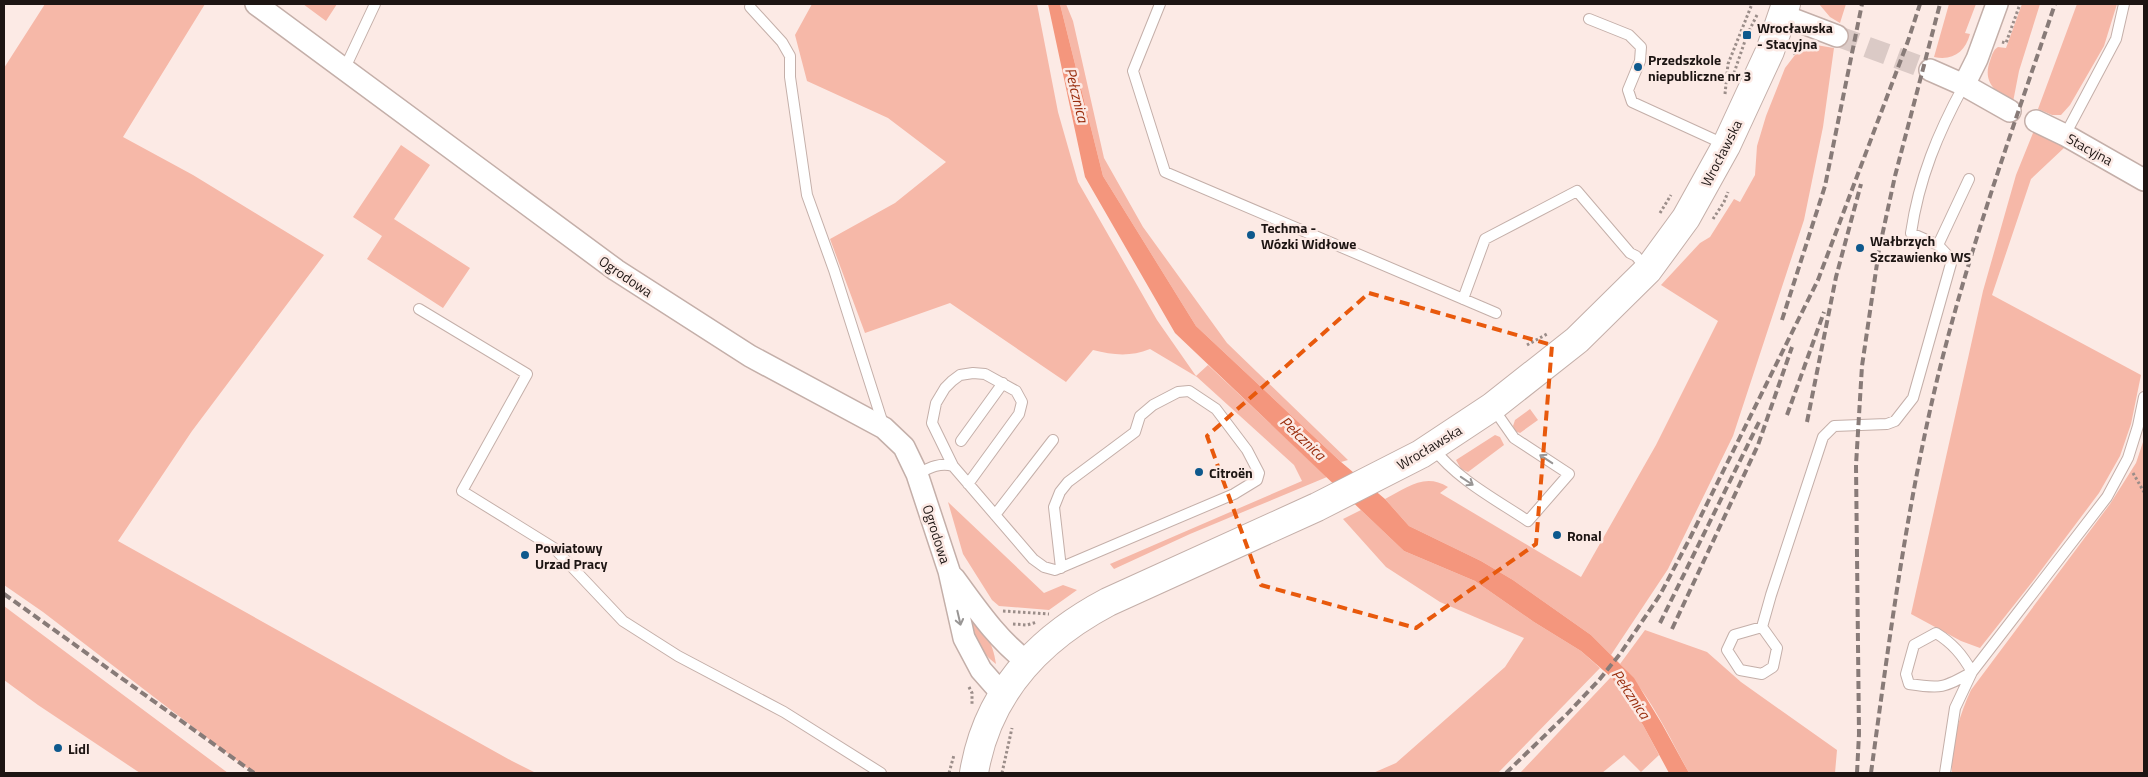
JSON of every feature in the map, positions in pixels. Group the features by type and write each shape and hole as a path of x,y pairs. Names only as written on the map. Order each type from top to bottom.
{"main road":[{"name":"Wrocławska","path":"974,773 982,737 1003,695 1027,662 1047,643 1084,615 1317,507 1380,476 1432,447 1492,407 1577,340 1648,270 1686,218 1726,146 1770,50 1775,12"}],"street":[{"name":"Ogrodowa","path":"256,4 616,270 750,356 884,428 904,447 917,474 949,571 964,638 982,670 1003,695"},
{"path":"1964,85 1977,59 1996,4"},
{"path":"1775,12 1837,36"},
{"path":"1930,70 1964,85 2010,111"},
{"name":"Stacyjna","path":"2036,121 2065,135 2144,180"},
{"name":"Ogrodowa","path":"949,571 999,637 1027,662"}],"lane":[{"path":"344,70 375,4"},
{"path":"1160,4 1133,71 1165,172 1496,313"},
{"path":"2065,135 2116,39 2124,4"},
{"path":"750,7 782,42 790,56 790,77 807,195 834,270 884,428"},
{"path":"1589,19 1629,35 1640,47 1640,61 1628,90 1632,102 1726,146"},
{"path":"1762,627 1823,437 1834,426 1887,424 1895,421 1913,398 1952,260 1938,245 1911,233 1916,199 1931,153 1964,85"},
{"path":"1938,245 1969,179"},
{"path":"1463,299 1485,239 1577,191 1630,253 1636,256 1648,270"},
{"path":"419,309 527,374 462,491 554,548 623,622 678,656 784,712 881,773"},
{"path":"968,484 1019,414 1022,402 1016,391 1003,383 985,374 973,372 960,375 945,388 936,403 932,423 953,466 968,484 1033,559 1044,567 1055,570 1061,568 1234,494 1256,480 1259,473 1247,450 1216,410 1189,391 1178,392 1153,405 1140,416 1135,432 1068,482 1060,492 1054,507 1061,568"},
{"path":"961,441 1003,383"},
{"path":"1945,773 1955,708 1972,672 2107,498 2128,458 2138,426 2144,397"},
{"path":"1432,447 1445,463 1461,477 1528,521 1569,474 1514,438 1492,407"},
{"path":"995,515 1053,440"},
{"path":"917,474 932,467 946,464 953,466"},
{"path":"1762,627 1777,648 1773,667 1762,674 1740,670 1727,650 1734,635 1762,627"},
{"path":"1936,633 1949,641 1962,655 1972,672 1947,686 1934,688 1909,684 1906,674 1914,645 1936,633"}],"path":[{"path":"1752,4 1728,64 1725,101 1747,35 1775,12"},
{"path":"1656,220 1675,190"},
{"path":"1663,215 1674,199"},
{"path":"1527,345 1553,329"},
{"path":"1531,350 1552,337"},
{"path":"997,610 1049,614"},
{"path":"968,685 972,693 972,711"},
{"path":"1002,773 1013,726"}],"highlighted area":[{"path":"1369,293 1552,345 1536,544 1416,628 1261,585 1207,436"}],"shaded area":[{"path":"45,4 205,4 123,137 193,175 324,255 192,431 118,541 536,773 256,773 244,766 43,612 4,585 4,68"},
{"path":"303,4 337,4 326,21"},
{"path":"812,4 1037,4 1058,112 1078,182 1157,320 1196,376 1208,365 1327,477 1190,534 1114,569 1110,564 1302,481 1294,465 1197,377 1150,349 1143,352 1122,354 1093,350 1066,382 950,303 865,333 830,239 895,203 946,162 888,118 807,81 795,35"},
{"path":"1060,4 1066,4 1073,21 1104,158 1143,227 1227,343 1348,460 1341,462 1196,326 1103,176"},
{"path":"1819,4 1846,4 1840,23 1830,17"},
{"path":"1949,4 1976,4 1965,33 1970,34 1965,46 1957,54 1947,58 1934,57"},
{"path":"2022,4 2040,4 2019,71 2013,102 2001,95 1992,86 1989,81 1988,68 1995,50 1998,47 2006,48"},
{"path":"2077,4 2117,4 2104,46 2070,105 2061,115 2052,115 2038,109"},
{"path":"1816,45 1834,48 1823,127 1804,220 1733,436 1668,569 1611,655 1591,635 1513,580 1481,561 1409,526 1385,499 1416,483 1431,481 1440,483 1448,487 1440,493 1581,577 1656,445 1718,321 1661,285 1700,243 1710,237 1734,199 1740,202 1755,175 1757,146 1766,116 1785,68 1798,51"},
{"path":"2035,128 2065,147 2031,179 1992,295 2141,375 2131,424 2120,456 2099,493 1980,648 1961,641 1911,614 1983,291 2016,175"},
{"path":"401,145 430,165 394,219 470,268 443,308 367,259 382,236 353,217"},
{"path":"1530,409 1538,420 1520,433 1515,431 1513,426 1515,420"},
{"path":"1495,435 1500,437 1504,445 1468,472 1461,469 1456,460"},
{"path":"2144,439 2144,773 1952,773 1953,751 1957,730 1971,690 2110,504 2136,463"},
{"path":"948,502 1044,593 1063,585 1077,590 1049,610 999,606 992,600 963,554"},
{"path":"1361,510 1404,551 1475,581 1534,622 1581,651 1600,668 1498,773 1373,773 1396,763 1505,667 1524,638 1440,602 1386,567 1343,519"},
{"path":"4,606 228,773 140,773 4,680"},
{"path":"968,612 986,635 995,656 996,664 979,647 971,628"},
{"path":"1645,630 1707,652 1741,682 1837,750 1835,773 1689,773 1650,702 1620,664"},
{"path":"1611,677 1643,725 1659,755 1641,772 1624,755 1602,773 1520,773"}],"water":[{"name":"Pełcznica","path":"1048,4 1060,4 1103,176 1196,326 1341,462 1385,499 1409,526 1481,561 1513,580 1591,635 1634,678 1689,773 1669,773 1643,725 1611,677 1581,651 1534,622 1475,581 1404,551 1175,333 1085,177"}],"tunnel":[{"path":"1837,36 1930,70"}],"railway":[{"path":"1782,320 1825,186 1862,4"},
{"path":"1506,773 1599,680 1620,654 1660,595 1818,280 1908,41 1920,4"},
{"path":"1857,773 1859,734 1856,465 1862,366 1879,250 1895,176 1940,4"},
{"path":"1871,773 1907,527 1937,380 1977,237 2055,4"},
{"path":"1807,422 1836,277 1861,184"},
{"path":"1787,415 1824,312"},
{"path":"1672,629 1758,445 1792,347"},
{"path":"1660,623 1760,420"},
{"path":"4,594 254,773"}],"place":[{"name":"Wrocławska - Stacyjna","path":"1747,35"},
{"name":"Przedszkole niepubliczne nr 3","path":"1638,67"},
{"name":"Techma - Wózki Widłowe","path":"1251,235"},
{"name":"Wałbrzych Szczawienko WS","path":"1860,248"},
{"name":"Citroën","path":"1199,472"},
{"name":"Ronal","path":"1557,535"},
{"name":"Powiatowy Urzad Pracy","path":"525,555"},
{"name":"Lidl","path":"58,748"}]}
